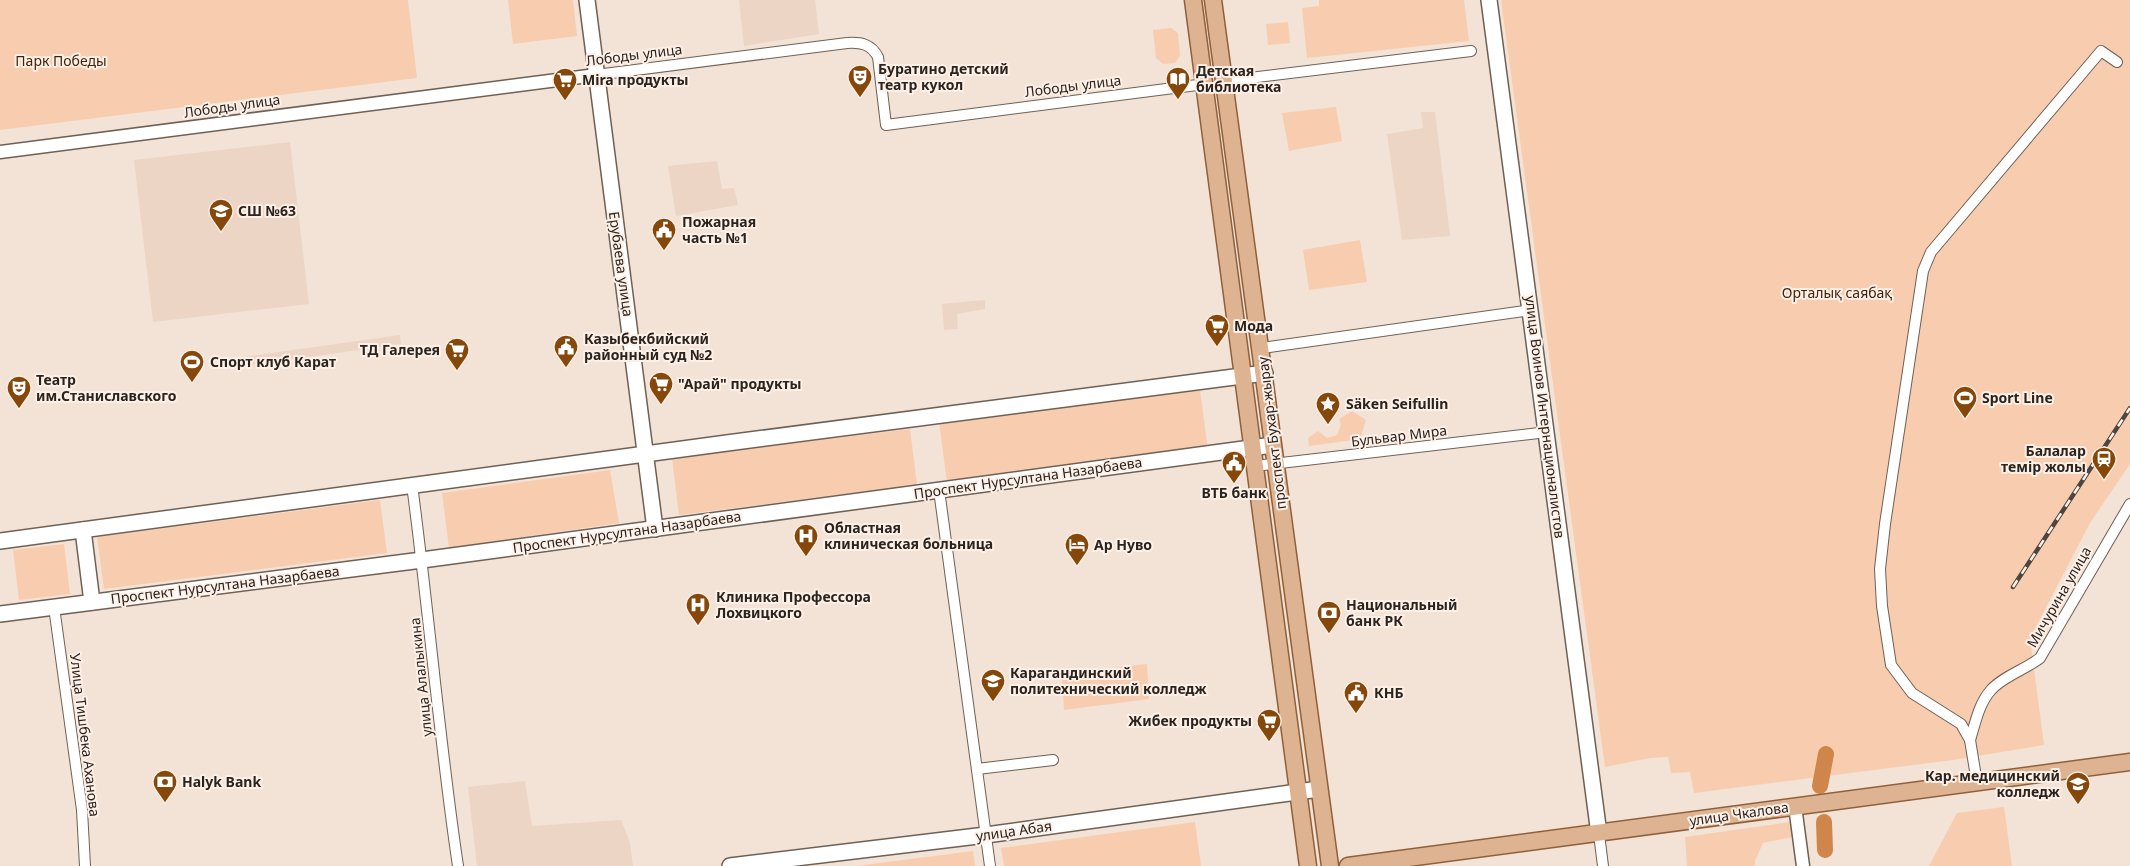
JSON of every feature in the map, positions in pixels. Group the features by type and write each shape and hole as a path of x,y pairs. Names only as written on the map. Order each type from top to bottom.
{"main road":[{"name":"Ерубаева улица","path":"587,0 647,454 655,528"},
{"name":"проспект Бухар-жырау","path":"1193,0 1308,866"},
{"name":"проспект Бухар-жырау","path":"1213,0 1262,348 1275,464 1330,866"},
{"name":"улица Воинов Интернационалистов","path":"1489,0 1599,834"},
{"path":"0,541 1264,373"},
{"name":"Проспект Нурсултана Назарбаева","path":"0,614 422,560 1273,445"},
{"path":"83,530 92,602"},
{"name":"улица Чкалова","path":"1348,866 2130,762"},
{"name":"улица Абая","path":"730,866 986,835 1319,789"}],"street":[{"name":"Лободы улица","path":"0,152 847,43 864,43 875,51 878,57 886,125 1205,84"},
{"path":"1225,81 1471,51"},
{"path":"1976,783 1970,740 1961,724 1912,693 1891,665 1882,606 1880,569 1923,272 1931,252 2101,51 2117,62"},
{"path":"1262,348 1531,310"},
{"name":"Бульвар Мира","path":"1255,466 1547,432"},
{"name":"улица Алалыкина","path":"412,485 422,560 442,759 458,866"},
{"path":"939,490 990,866"},
{"name":"Мичурина улица","path":"1970,740 1979,712 1991,689 2040,658 2130,504"},
{"name":"Улица Тишбека Аханова","path":"54,608 82,810 86,866"},
{"path":"977,769 1053,760"},
{"path":"1796,806 1803,866"},
{"path":"1599,834 1603,866"}],"shaded area":[{"path":"739,0 815,0 819,34 744,46"},
{"path":"1421,112 1435,112 1450,236 1402,240 1387,134 1423,128"},
{"name":"СШ №63","path":"290,142 309,304 153,322 134,160"},
{"path":"717,161 722,189 734,188 738,205 676,216 668,166"},
{"path":"985,300 985,309 957,314 958,329 944,330 942,304"},
{"path":"400,335 401,344 231,368 230,359"},
{"path":"525,781 532,826 621,820 630,843 633,866 477,866 468,787"}],"green space":[{"name":"Парк Победы","path":"0,0 408,0 417,78 0,130"},
{"path":"508,0 573,0 577,36 513,44"},
{"path":"1319,0 1464,0 1469,41 1307,58 1302,8 1319,6"},
{"name":"Орталық саябақ","path":"1501,0 2130,0 2130,464 2090,523 2030,638 2044,745 1953,760 1694,793 1690,772 1671,773 1668,757 1650,758 1605,767"},
{"path":"1288,22 1290,43 1268,45 1266,24"},
{"path":"1171,28 1178,33 1180,56 1175,63 1163,64 1156,58 1153,30"},
{"path":"1336,107 1342,141 1289,151 1282,113"},
{"path":"1360,240 1367,282 1309,290 1303,250"},
{"path":"1200,390 1208,450 947,482 939,422"},
{"path":"1352,411 1366,420 1360,439 1309,446 1308,438 1318,431 1327,438 1337,435 1341,425 1339,419"},
{"path":"910,429 917,485 679,515 672,458"},
{"path":"610,470 619,523 449,548 442,493"},
{"path":"380,500 387,553 104,589 97,537"},
{"path":"64,544 70,594 19,600 13,550"},
{"path":"1147,664 1149,699 1064,710 1062,674"},
{"path":"2004,807 2012,866 1929,866 1957,813"},
{"path":"1195,822 1201,866 1004,866 1001,848"},
{"path":"1790,822 1792,837 1763,843 1755,861 1755,866 1687,866 1685,837"},
{"path":"973,851 975,866 856,866"}],"waterway":[{"path":"1820,786 1826,754"},
{"path":"1824,822 1825,850"}],"railway":[{"path":"2013,587 2130,408"}],"place":[{"name":"Буратино детский театр кукол","path":"860,98"},
{"name":"Детская библиотека","path":"1178,100"},
{"name":"Mira продукты","path":"565,101"},
{"name":"СШ №63","path":"221,232"},
{"name":"Пожарная часть №1","path":"664,251"},
{"name":"Мода","path":"1217,347"},
{"name":"Казыбекбийский районный суд №2","path":"566,368"},
{"name":"ТД Галерея","path":"457,371"},
{"name":"Спорт клуб Карат","path":"192,383"},
{"name":"\"Арай\" продукты","path":"661,405"},
{"name":"Театр им.Станиславского","path":"19,409"},
{"name":"Sport Line","path":"1965,419"},
{"name":"Säken Seifullin","path":"1328,425"},
{"name":"Балалар темір жолы","path":"2104,480"},
{"name":"ВТБ банк","path":"1234,484"},
{"name":"Областная клиническая больница","path":"806,557"},
{"name":"Ар Нуво","path":"1077,566"},
{"name":"Клиника Профессора Лохвицкого","path":"698,626"},
{"name":"Национальный банк РК","path":"1329,634"},
{"name":"Карагандинский политехнический колледж","path":"993,702"},
{"name":"КНБ","path":"1356,714"},
{"name":"Жибек продукты","path":"1269,742"},
{"name":"Halyk Bank","path":"165,803"},
{"name":"Кар. медицинский колледж","path":"2078,805"}]}
